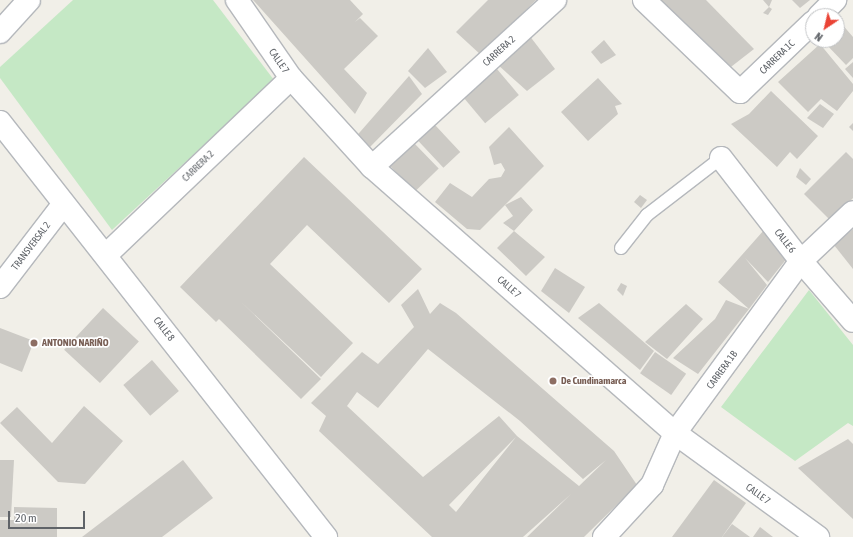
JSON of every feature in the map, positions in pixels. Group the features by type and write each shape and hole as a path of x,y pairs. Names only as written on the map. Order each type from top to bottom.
{"street":[{"path":"0,32 29,0"},
{"name":"CALLE 7","path":"237,0 291,78 372,167 676,433 818,537"},
{"name":"CARRERA 2","path":"372,167 555,0"},
{"name":"CARRERA 1C","path":"644,0 740,92 805,30"},
{"path":"827,8 835,0"},
{"name":"CARRERA 2","path":"106,255 291,78"},
{"name":"CALLE 8","path":"0,122 63,205 106,255 326,537"},
{"name":"CALLE 6","path":"721,158 801,261 853,321"},
{"name":"TRANSVERSAL 2","path":"0,287 63,205"},
{"name":"CARRERA 1B","path":"604,537 652,485 676,433 801,261 853,212"}],"lane":[{"path":"621,248 646,215 721,158"}],"green space":[{"path":"73,0 213,0 274,80 112,230 0,78 0,67"},
{"path":"809,290 853,345 853,426 848,423 795,461 721,407"}],"building":[{"path":"253,0 350,0 363,14 355,22 360,18 378,36 344,69 367,93 355,114"},
{"path":"488,0 536,0 481,55 456,32"},
{"path":"657,0 706,0 754,49 727,70"},
{"path":"763,0 772,0 769,7"},
{"path":"792,0 810,0 800,8"},
{"path":"769,7 772,9 768,15 763,13"},
{"path":"845,28 853,37 853,58 846,65 830,48 845,48"},
{"path":"529,35 555,69 527,91 497,64"},
{"path":"604,40 616,55 601,64 591,52"},
{"path":"428,48 447,72 425,88 408,71"},
{"path":"816,48 823,48 853,84 853,91 837,111 821,99 808,112 778,82"},
{"path":"853,62 853,78 845,69"},
{"path":"497,69 519,95 485,123 463,97"},
{"path":"409,76 422,94 370,147 353,140"},
{"path":"598,78 622,104 615,106 618,114 588,141 561,112"},
{"path":"771,91 818,136 797,159 790,152 777,167 731,124 749,114"},
{"path":"820,104 834,114 823,128 807,118"},
{"path":"853,123 853,131 849,127"},
{"path":"435,125 460,152 443,168 418,141"},
{"path":"509,127 544,166 480,230 467,229 435,202 450,183 472,197 489,179 501,177 505,170 501,163 494,165 489,147"},
{"path":"413,142 439,169 415,192 389,165"},
{"path":"846,152 853,159 853,198 831,221 804,194"},
{"path":"304,157 422,269 389,303 307,225 270,264 353,343 321,377 238,299 321,379 301,399 219,319 216,322 180,287"},
{"path":"800,168 811,179 806,185 796,177"},
{"path":"640,195 647,200 641,208 634,202"},
{"path":"521,197 533,210 514,231 503,223 513,216 505,205"},
{"path":"853,229 853,269 834,245"},
{"path":"764,230 788,257 768,282 745,258 767,285 749,309 718,282"},
{"path":"514,231 545,257 526,276 497,248"},
{"path":"555,268 585,287 569,313 541,291"},
{"path":"621,283 627,286 623,296 617,290"},
{"path":"418,289 430,314 440,303 456,313 614,451 637,485 584,537 527,537 571,494 523,537 432,537 319,431 326,416 311,403 362,352 378,364 414,327 401,305","holes":["428,349 520,421 583,479 606,460 579,486 517,436 499,416 423,477 347,406 357,392 378,408","516,437 456,512 449,505"]},
{"path":"726,300 749,309 698,374 673,358 715,319"},
{"path":"599,303 654,351 640,370 578,318"},
{"path":"686,304 703,319 667,359 645,342"},
{"path":"103,308 139,341 100,383 64,350"},
{"path":"0,328 34,341 22,372 0,363"},
{"path":"655,352 686,374 671,395 640,373"},
{"path":"152,360 179,391 150,416 123,385"},
{"path":"84,406 123,441 85,484 58,482 0,423 17,407 52,443"},
{"path":"848,439 853,444 853,519 798,468"},
{"path":"0,460 14,460 11,517 0,517"},
{"path":"183,460 213,498 162,537 82,537"},
{"path":"714,480 746,503 722,537 672,537"},
{"path":"14,507 57,508 57,537 0,537 0,520 14,520"},
{"path":"732,524 750,537 722,537"},
{"path":"760,527 773,537 753,537"}],"place":[{"name":"ANTONIO NARIÑO","path":"34,343"},
{"name":"De Cundinamarca","path":"553,381"}]}
